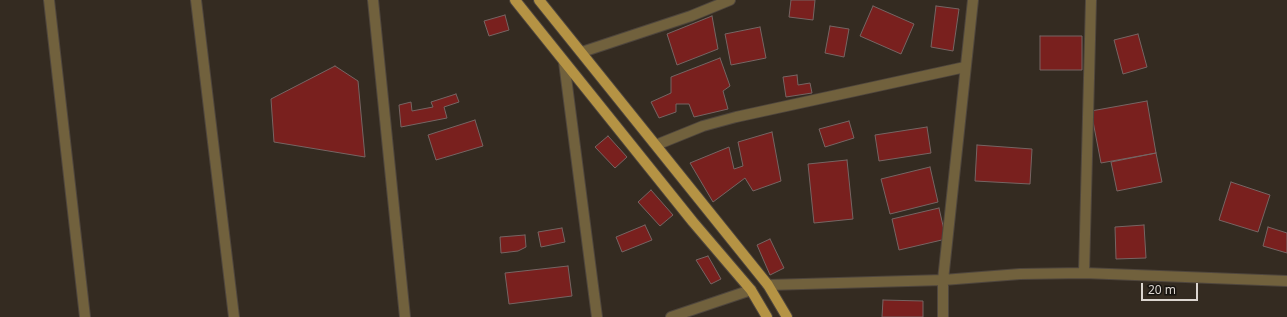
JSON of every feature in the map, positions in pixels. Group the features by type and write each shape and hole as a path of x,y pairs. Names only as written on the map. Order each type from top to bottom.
{"main road":[{"path":"515,0 693,222 751,290 767,317"},
{"path":"539,0 768,285 787,317"}],"street":[{"path":"49,0 85,317"},
{"path":"196,0 234,317"},
{"path":"373,0 405,317"},
{"path":"582,52 691,16 730,0"},
{"path":"943,317 943,280 973,0"},
{"path":"1084,274 1091,0"},
{"path":"564,62 597,317"},
{"path":"656,145 703,126 736,117 965,67"},
{"path":"768,285 943,280 1020,274 1084,274 1287,282"},
{"path":"671,317 751,290"}],"building":[{"path":"791,0 815,0 813,20 789,17"},
{"path":"873,6 914,24 901,54 860,36"},
{"path":"936,6 959,9 953,51 931,47"},
{"path":"505,15 509,30 489,36 484,21"},
{"path":"712,16 718,49 677,65 667,34"},
{"path":"830,26 849,29 844,57 825,53"},
{"path":"760,27 766,58 731,65 725,34"},
{"path":"1138,34 1147,67 1123,74 1114,40"},
{"path":"1040,36 1082,36 1082,70 1040,70"},
{"path":"720,58 730,86 723,91 728,109 694,117 689,104 676,104 676,112 659,118 651,102 671,93 671,77"},
{"path":"335,66 358,81 365,157 274,142 271,99"},
{"path":"797,75 798,85 810,83 812,93 786,97 783,77"},
{"path":"456,94 459,102 444,107 447,118 401,127 399,105 411,102 412,111 433,107 431,102"},
{"path":"1147,101 1156,153 1101,163 1091,111"},
{"path":"475,120 483,146 436,160 428,135"},
{"path":"849,121 854,138 825,147 819,129"},
{"path":"927,127 931,153 879,161 875,135"},
{"path":"772,132 781,181 753,191 745,178 713,202 690,163 729,147 734,169 743,166 738,142"},
{"path":"608,136 627,157 615,168 595,147"},
{"path":"977,145 1032,149 1030,184 975,181"},
{"path":"1156,153 1162,182 1117,191 1111,162"},
{"path":"847,160 853,219 814,223 808,164"},
{"path":"930,167 938,202 890,214 881,179"},
{"path":"1231,182 1270,195 1258,232 1219,220"},
{"path":"651,190 673,215 660,226 638,202"},
{"path":"939,208 946,239 899,250 892,219"},
{"path":"645,225 652,240 622,252 616,237"},
{"path":"1144,225 1146,258 1116,259 1115,227"},
{"path":"1268,227 1287,233 1287,253 1263,246"},
{"path":"562,228 565,242 541,247 538,232"},
{"path":"525,235 526,247 518,251 501,253 500,237"},
{"path":"770,239 784,268 770,275 757,245"},
{"path":"708,256 721,279 711,284 696,260"},
{"path":"568,266 572,296 509,304 505,273"},
{"path":"883,300 923,301 923,317 882,317"}]}
